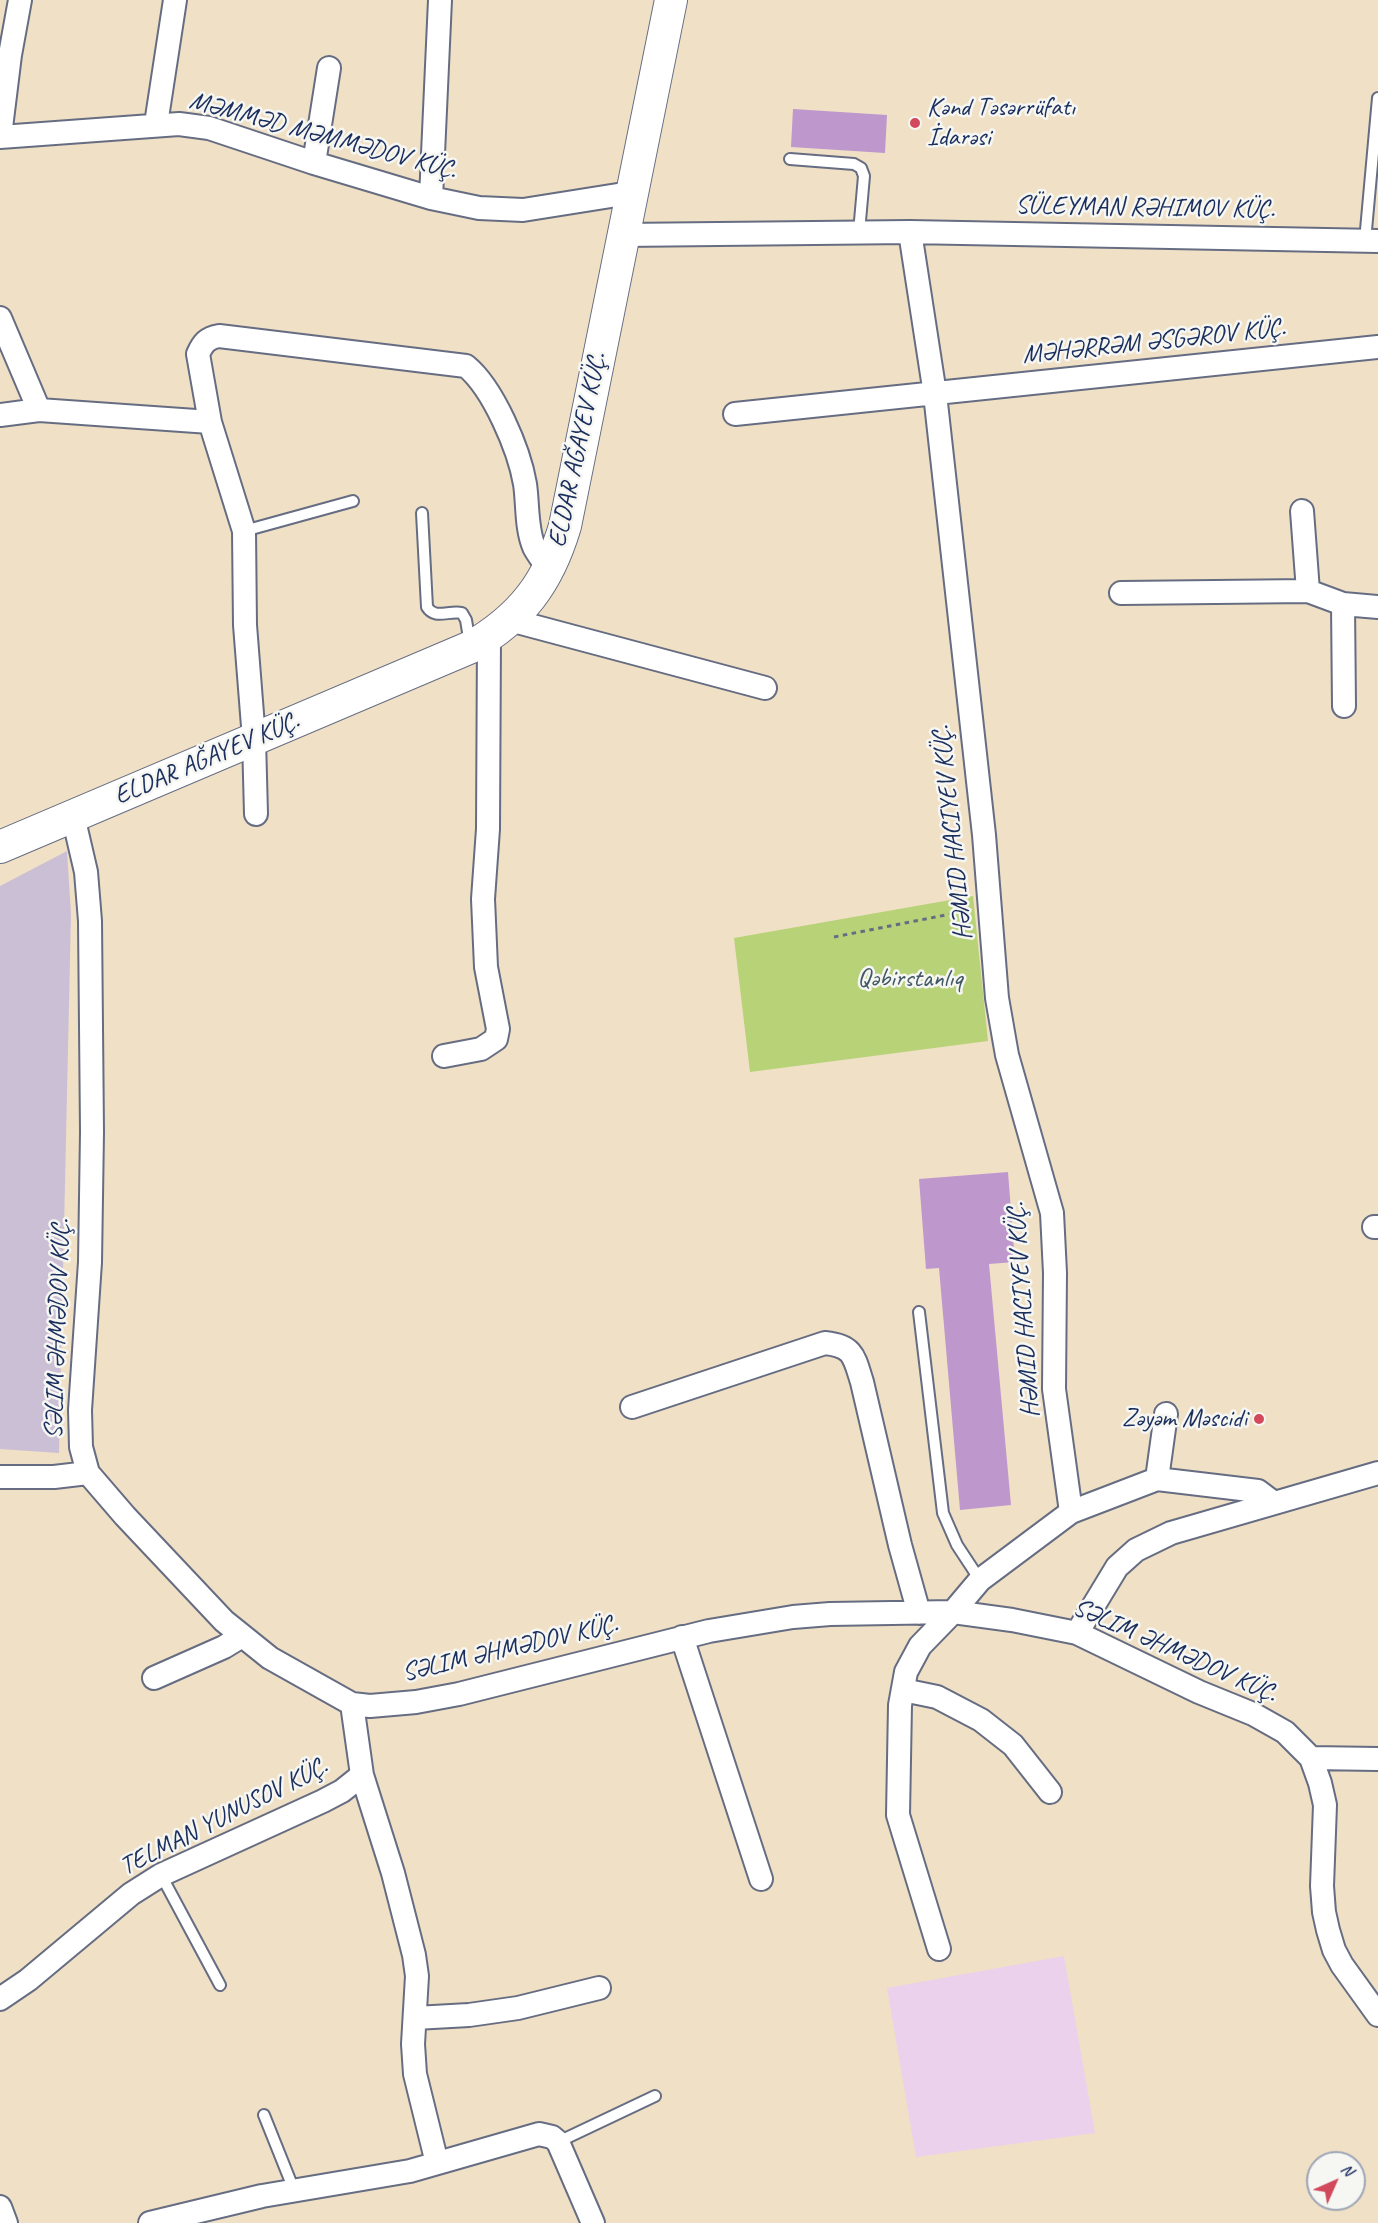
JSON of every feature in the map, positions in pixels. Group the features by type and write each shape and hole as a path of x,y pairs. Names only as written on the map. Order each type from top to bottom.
{"main road":[{"name":"ELDAR AĞAYEV KÜÇ.","path":"0,848 490,635 528,601 549,570 565,526 670,0"}],"street":[{"path":"0,136 10,55 20,0"},
{"path":"156,124 175,0"},
{"path":"431,198 440,0"},
{"path":"314,163 329,68"},
{"name":"MƏMMƏD MƏMMƏDOV KÜÇ.","path":"0,136 156,124 209,128 314,163 431,198 479,208 523,210 630,193"},
{"path":"910,232 935,394 982,824 997,998 1008,1055 1052,1213 1055,1273 1054,1389 1071,1512"},
{"name":"SÜLEYMAN RƏHIMOV KÜÇ.","path":"622,235 910,232 1372,241"},
{"path":"0,318 39,410"},
{"path":"256,814 254,739 245,625 244,531 210,422 198,354 210,337 219,336 466,366 478,376 510,434 525,482 530,531 535,548 549,570"},
{"name":"MƏHƏRRƏM ƏSGƏROV KÜÇ.","path":"735,414 1378,347"},
{"path":"0,415 39,410 210,422"},
{"path":"1302,511 1308,591"},
{"path":"1121,592 1308,591 1343,604 1378,607"},
{"path":"1343,604 1344,706"},
{"path":"444,1056 481,1049 496,1039 498,1029 486,967 483,899 488,829 490,635 765,688"},
{"name":"SƏLIM ƏHMƏDOV KÜÇ.","path":"73,816 86,872 90,921 92,1132 90,1262 80,1410 81,1447 88,1473 173,1569 224,1621 270,1658 352,1704 370,1706 416,1702 459,1694 682,1637 793,1617 830,1614 952,1612 1012,1620 1077,1634 1199,1692 1252,1714 1285,1732 1311,1758 1325,1805 1322,1886 1328,1930 1334,1950 1342,1965 1378,2015"},
{"path":"632,1407 825,1343 842,1345 854,1356 862,1382 900,1545 919,1613"},
{"path":"1157,1479 1166,1414"},
{"path":"0,1478 54,1477 88,1473"},
{"path":"1077,1634 1117,1567 1136,1550 1171,1533 1378,1473"},
{"path":"939,1949 898,1815 900,1705 906,1672 920,1646 980,1580 1071,1512 1157,1479 1258,1491 1274,1503"},
{"path":"154,1678 224,1647 242,1636"},
{"path":"682,1637 761,1879"},
{"path":"903,1690 937,1697 981,1720 1013,1745 1050,1792"},
{"name":"TELMAN YUNUSOV KÜÇ.","path":"0,1999 28,1980 131,1894 161,1875 323,1801 342,1791 362,1775 352,1704"},
{"path":"1311,1758 1378,1759"},
{"path":"362,1775 393,1873 414,1955 417,1976 413,2044 415,2074 437,2163"},
{"path":"415,2019 518,2008 599,1988"},
{"path":"150,2223 262,2196 410,2171 539,2134 552,2137 558,2142 593,2223"},
{"path":"0,2207 6,2223"}],"lane":[{"path":"1372,241 1378,98"},
{"path":"790,159 854,164 861,168 864,176 859,232"},
{"path":"244,531 354,501"},
{"path":"422,513 427,607 430,612 438,615 462,613 466,620 490,635"},
{"path":"919,1312 943,1513 957,1545 980,1580"},
{"path":"161,1875 220,1985"},
{"path":"558,2142 655,2096"},
{"path":"264,2115 294,2190"}],"path":[{"path":"834,937 990,907"}],"shaded area":[{"path":"67,851 71,914 59,1453 0,1449 0,886"},
{"path":"1064,1956 1095,2133 916,2157 887,1988"}],"green space":[{"name":"Qəbirstanlıq","path":"973,896 988,1041 750,1072 734,938"}],"building":[{"path":"793,109 887,115 885,153 791,147"},
{"path":"1008,1172 1015,1262 989,1264 1011,1505 960,1510 939,1268 926,1269 919,1179"}],"place":[{"name":"Kənd Təsərrüfatı İdarəsi","path":"915,123"},
{"name":"Zəyəm Məscidi","path":"1259,1419"}]}
